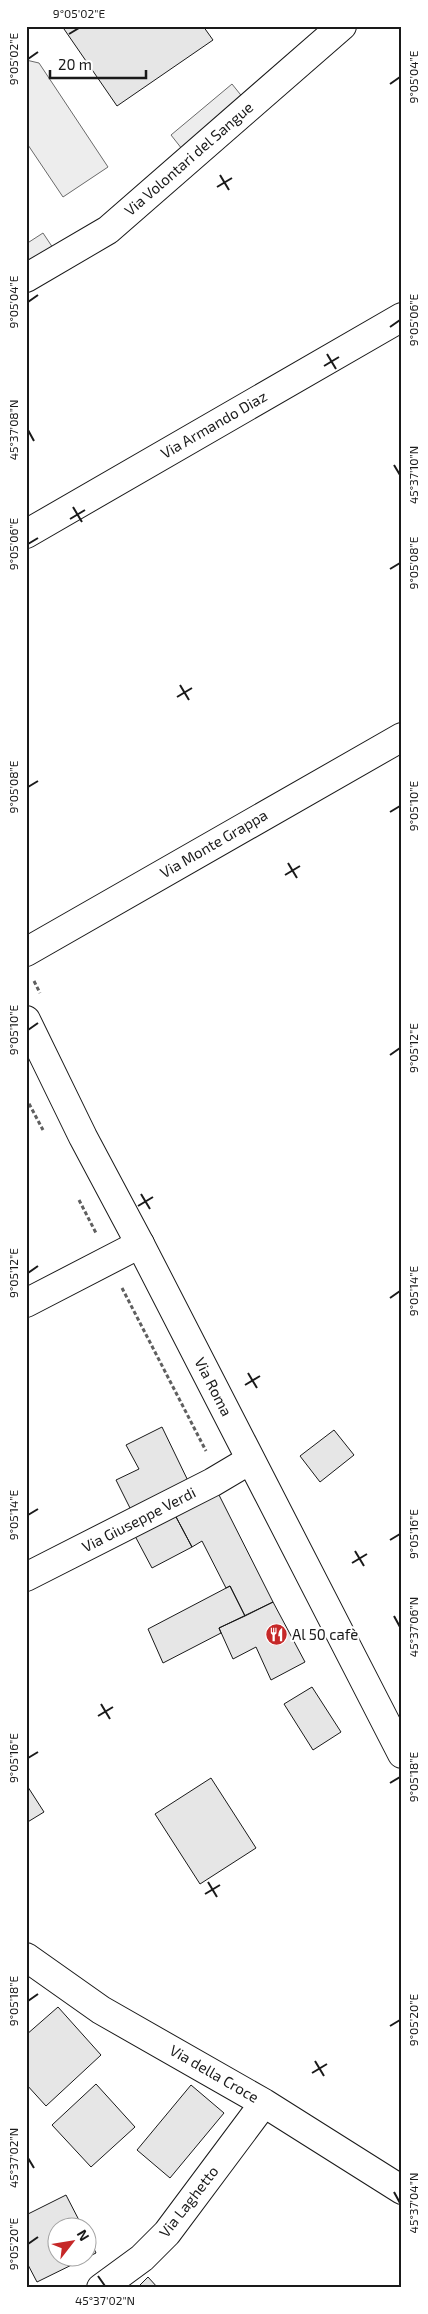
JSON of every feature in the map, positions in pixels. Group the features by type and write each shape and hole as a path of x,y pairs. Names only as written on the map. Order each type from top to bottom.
{"street":[{"name":"Via Volontari del Sangue","path":"26,278 108,230 342,26"},
{"name":"Via Armando Diaz","path":"26,534 402,317"},
{"name":"Via Monte Grappa","path":"26,952 402,737"},
{"name":"Via Roma","path":"26,1020 83,1138 140,1244 402,1754"},
{"path":"26,1303 140,1244"},
{"name":"Via Giuseppe Verdi","path":"26,1577 212,1482 250,1460"},
{"name":"Via della Croce","path":"28,1962 102,2010 264,2103 402,2190"},
{"name":"Via Laghetto","path":"101,2288 111,2283 142,2258 166,2233 264,2103"}],"shaded area":[{"path":"26,60 39,63 108,167 63,197 26,142"},
{"path":"232,84 244,99 182,149 171,135"},
{"path":"43,233 57,254 26,273 26,244"}],"building":[{"path":"69,26 203,26 213,40 117,106 64,29"},
{"path":"162,1427 191,1487 134,1516 116,1480 139,1469 126,1445"},
{"path":"334,1430 354,1455 320,1482 300,1456"},
{"path":"218,1493 273,1602 245,1616 230,1586 226,1588 202,1541 192,1547 175,1515"},
{"path":"175,1515 192,1547 152,1568 135,1536"},
{"path":"230,1586 245,1616 219,1628 221,1633 163,1663 148,1629"},
{"path":"273,1602 305,1662 271,1680 256,1647 233,1659 219,1628"},
{"path":"312,1687 341,1732 313,1750 284,1704"},
{"path":"211,1778 256,1848 200,1884 155,1814"},
{"path":"26,1784 44,1812 26,1823"},
{"path":"58,2007 101,2055 46,2106 26,2084 26,2035"},
{"path":"96,2084 135,2127 91,2167 52,2125"},
{"path":"191,2085 224,2113 170,2178 137,2150"},
{"path":"66,2195 77,2216 48,2216 48,2266 70,2266 37,2282 26,2261 26,2215"},
{"path":"148,2277 158,2288 137,2288"}],"place":[{"name":"Al 50 cafè","path":"276,1635"}]}
